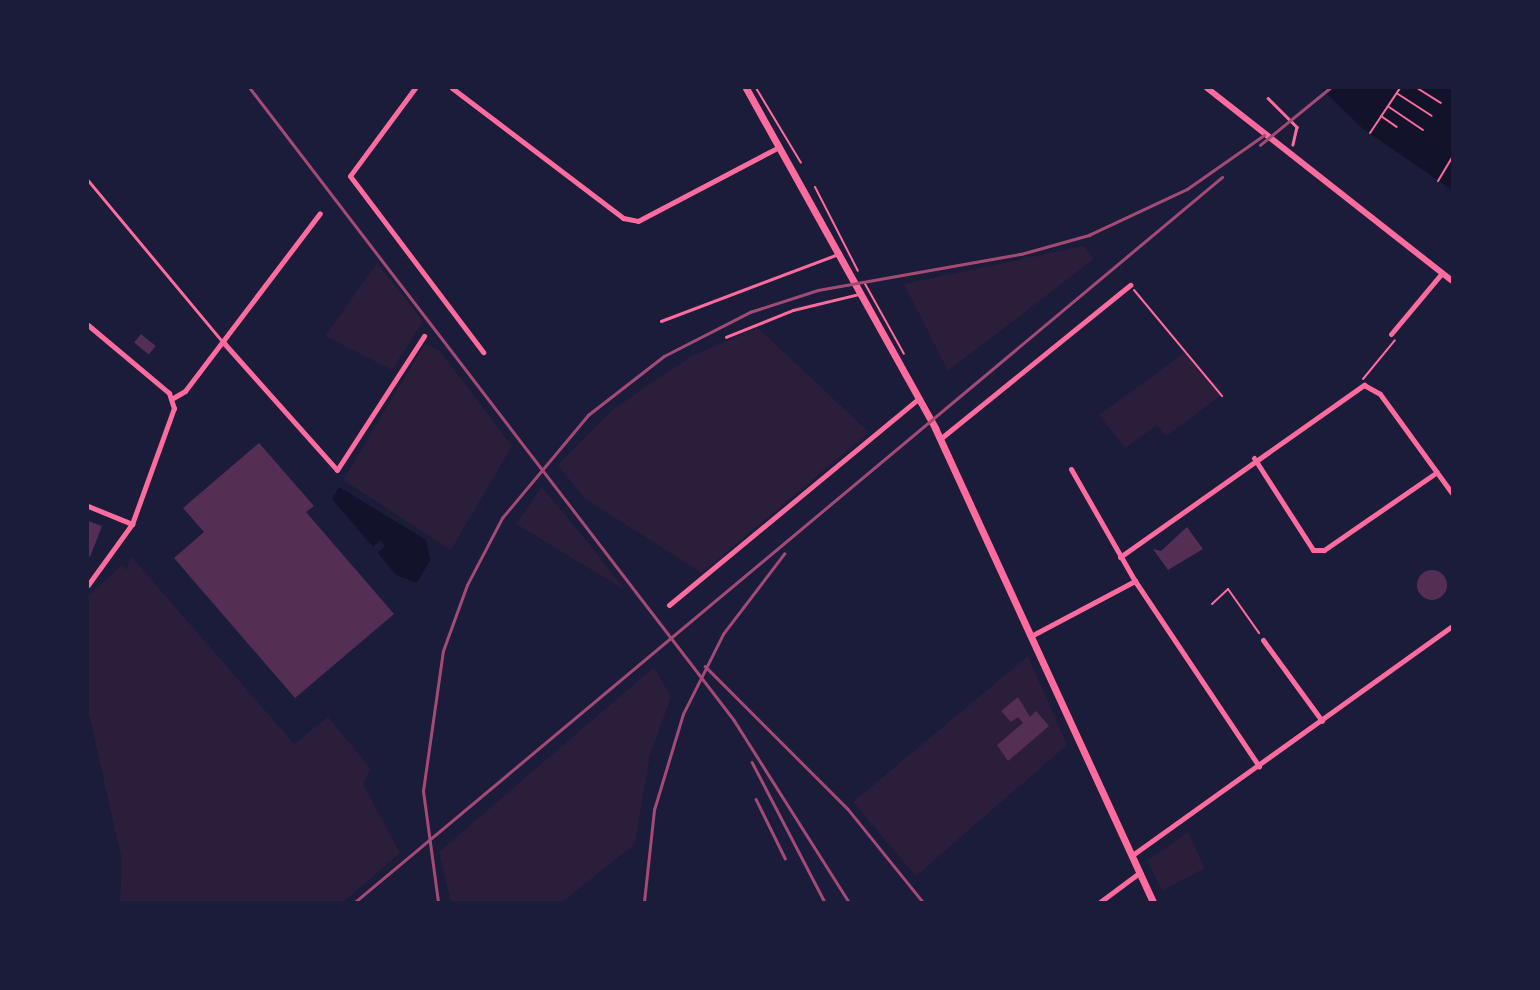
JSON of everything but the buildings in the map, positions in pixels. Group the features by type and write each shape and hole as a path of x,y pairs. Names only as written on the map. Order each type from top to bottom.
{"main road":[{"path":"746,88 935,428 1153,902"}],"street":[{"path":"415,88 350,176 484,352"},
{"path":"452,88 623,218 638,222 779,147"},
{"path":"1207,88 1452,281"},
{"path":"88,585 132,524 173,398 223,342 320,213"},
{"path":"1394,336 1442,273"},
{"path":"940,439 1130,285"},
{"path":"88,325 173,398"},
{"path":"223,342 337,470 424,336"},
{"path":"1120,557 1254,457 1364,385 1380,394 1452,493"},
{"path":"669,606 919,398"},
{"path":"1254,457 1313,550 1324,551 1437,471"},
{"path":"1071,470 1135,581 1259,766"},
{"path":"88,506 132,524"},
{"path":"1031,636 1135,581"},
{"path":"1131,856 1452,626"},
{"path":"1263,640 1322,721"},
{"path":"1100,902 1139,873"}],"lane":[{"path":"1268,98 1297,127 1293,145"},
{"path":"88,180 223,342"},
{"path":"662,321 839,253"},
{"path":"726,337 793,310 862,293"}],"path":[{"path":"756,88 801,163"},
{"path":"1370,133 1400,88"},
{"path":"1417,88 1441,103"},
{"path":"1396,93 1432,116"},
{"path":"1387,107 1423,130"},
{"path":"1381,116 1397,127"},
{"path":"1438,181 1452,158"},
{"path":"815,187 845,240"},
{"path":"1130,285 1222,396"},
{"path":"1364,385 1394,336"},
{"path":"1212,604 1228,589 1263,640"}],"shaded area":[{"path":"1321,88 1452,88 1452,190 1362,128"},
{"path":"1084,246 1094,259 948,371 904,284"},
{"path":"377,263 423,321 392,370 325,336"},
{"path":"758,328 869,432 702,573 584,498 558,465 615,408 654,381 694,355"},
{"path":"425,344 439,350 512,446 451,550 343,480"},
{"path":"1184,353 1220,388 1220,396 1166,436 1157,425 1125,448 1099,415"},
{"path":"339,487 426,540 430,560 417,583 396,575 378,553 385,546 380,540 373,547 332,499"},
{"path":"542,487 582,535 625,590 516,524"},
{"path":"131,556 294,744 328,717 371,769 363,784 400,853 343,902 120,902 122,860 88,710 88,596 122,565 126,570"},
{"path":"1028,656 1067,745 916,876 853,802"},
{"path":"654,667 671,697 650,755 635,844 562,902 451,902 439,852"},
{"path":"1188,832 1205,868 1162,891 1147,861"}],"railway":[{"path":"250,88 734,720 849,902"},
{"path":"1260,145 1330,88"},
{"path":"438,902 423,791 443,651 467,585 502,518 588,415 664,356 750,312 818,290 1021,254 1089,235 1187,189 1264,135"},
{"path":"355,902 1222,177"},
{"path":"644,902 654,810 683,714 723,634 784,554"},
{"path":"705,666 848,809 923,902"},
{"path":"752,762 825,902"},
{"path":"756,799 785,858"}]}
